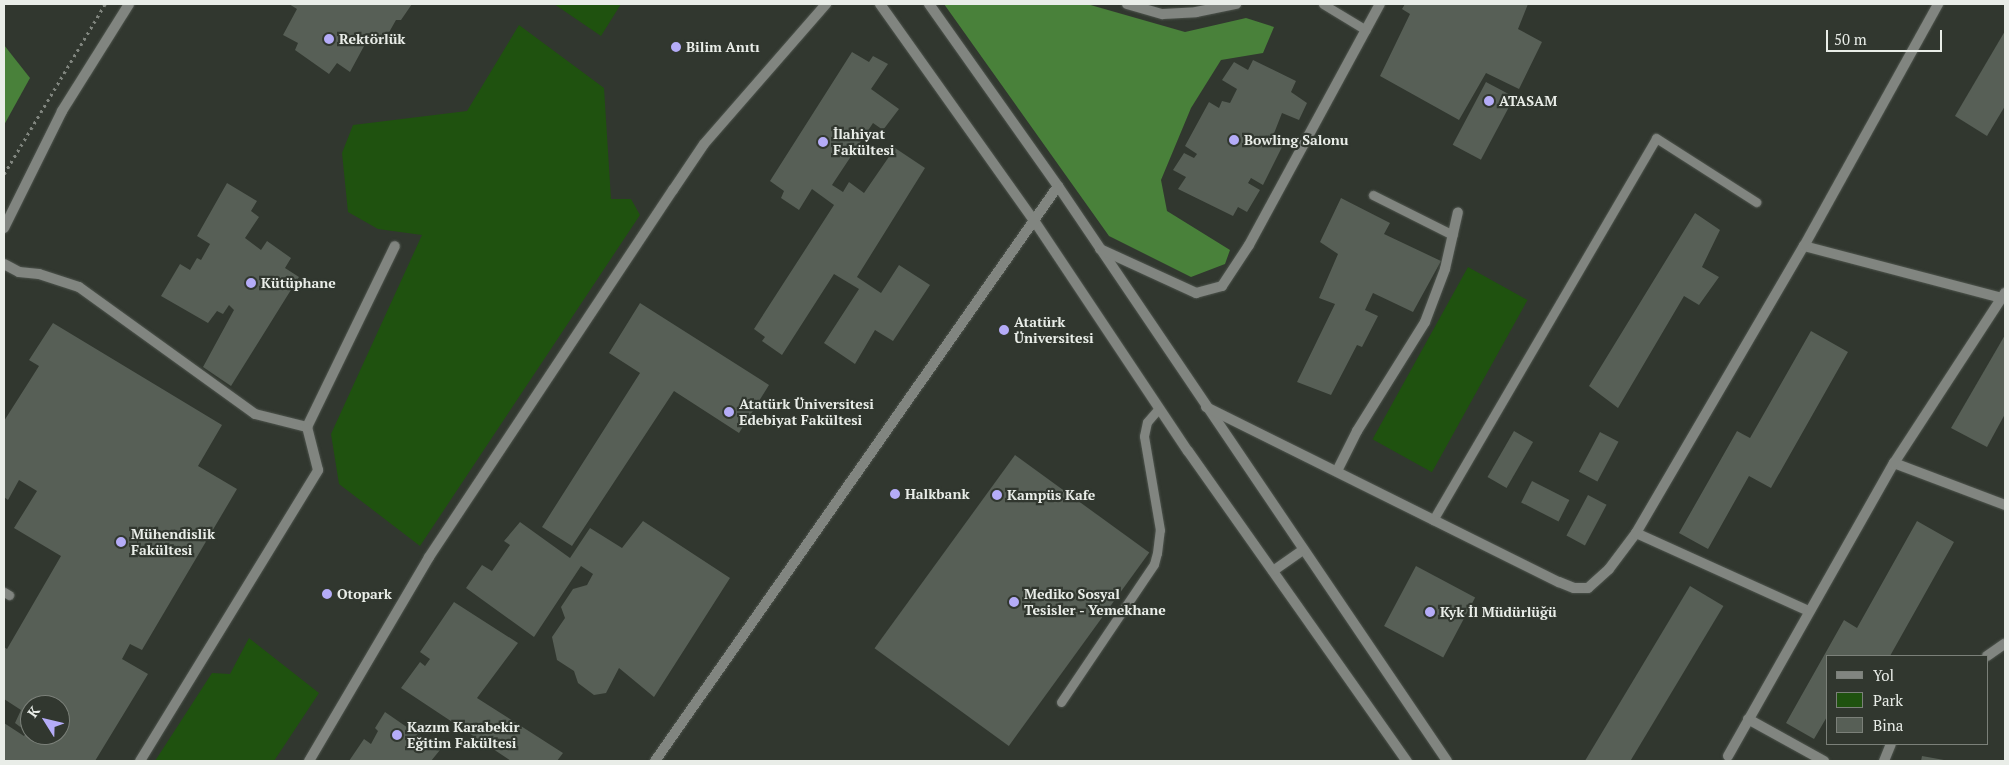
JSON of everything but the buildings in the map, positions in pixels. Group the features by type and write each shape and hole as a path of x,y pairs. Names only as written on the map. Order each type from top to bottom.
{"street":[{"path":"4,228 62,111 129,4"},
{"path":"309,761 429,557 678,182 704,144 826,4"},
{"path":"880,4 1035,222 1159,408 1407,761"},
{"path":"928,4 1058,186 1447,761"},
{"path":"1127,4 1163,14 1196,12 1236,4"},
{"path":"1100,249 1196,292 1222,286 1249,245 1380,4"},
{"path":"1206,407 1574,588 1588,588 1609,570 1636,533 1804,246 1938,4"},
{"path":"655,761 862,463 1035,222 1058,186"},
{"path":"1336,472 1357,431 1426,322 1446,269 1458,212"},
{"path":"140,761 318,470 307,426 396,246"},
{"path":"1728,756 1894,463 2004,296 1804,246"},
{"path":"4,264 20,272 39,274 79,287 255,414 307,426"},
{"path":"1894,463 2005,505"},
{"path":"1636,533 1809,611"},
{"path":"1273,571 1303,550"},
{"path":"1988,655 2005,644"},
{"path":"1748,719 1824,761"},
{"path":"1884,761 1891,745"}],"lane":[{"path":"1323,4 1366,30"},
{"path":"1433,520 1656,138 1756,202"},
{"path":"1373,195 1453,235"},
{"path":"1061,702 1154,564 1158,553 1160,530 1144,436 1146,422 1159,408"}],"path":[{"path":"4,174 104,4"}],"green space":[{"path":"554,4 621,4 601,36"},
{"path":"944,4 1087,4 1185,32 1246,18 1274,27 1263,53 1221,60 1191,108 1161,180 1167,211 1230,250 1225,264 1191,277 1109,236"},
{"path":"519,25 604,88 611,199 631,199 640,215 420,546 339,484 331,434 422,235 378,229 348,212 342,153 353,125 467,111"},
{"path":"4,45 30,78 4,125"},
{"path":"1468,267 1527,300 1432,472 1372,439"},
{"path":"249,638 319,693 274,761 155,761 212,673 230,674"}],"place":[{"name":"Rektörlük","path":"329,39"},
{"name":"Bilim Anıtı","path":"676,47"},
{"name":"ATASAM","path":"1489,101"},
{"name":"Bowling Salonu","path":"1234,140"},
{"name":"İlahiyat Fakültesi","path":"823,142"},
{"name":"Kütüphane","path":"251,283"},
{"name":"Atatürk Üniversitesi","path":"1004,330"},
{"name":"Atatürk Üniversitesi Edebiyat Fakültesi","path":"729,412"},
{"name":"Halkbank","path":"895,494"},
{"name":"Kampüs Kafe","path":"997,495"},
{"name":"Mühendislik Fakültesi","path":"121,542"},
{"name":"Otopark","path":"327,594"},
{"name":"Mediko Sosyal Tesisler - Yemekhane","path":"1014,602"},
{"name":"Kyk İl Müdürlüğü","path":"1430,612"},
{"name":"Kazım Karabekir Eğitim Fakültesi","path":"397,735"}]}
